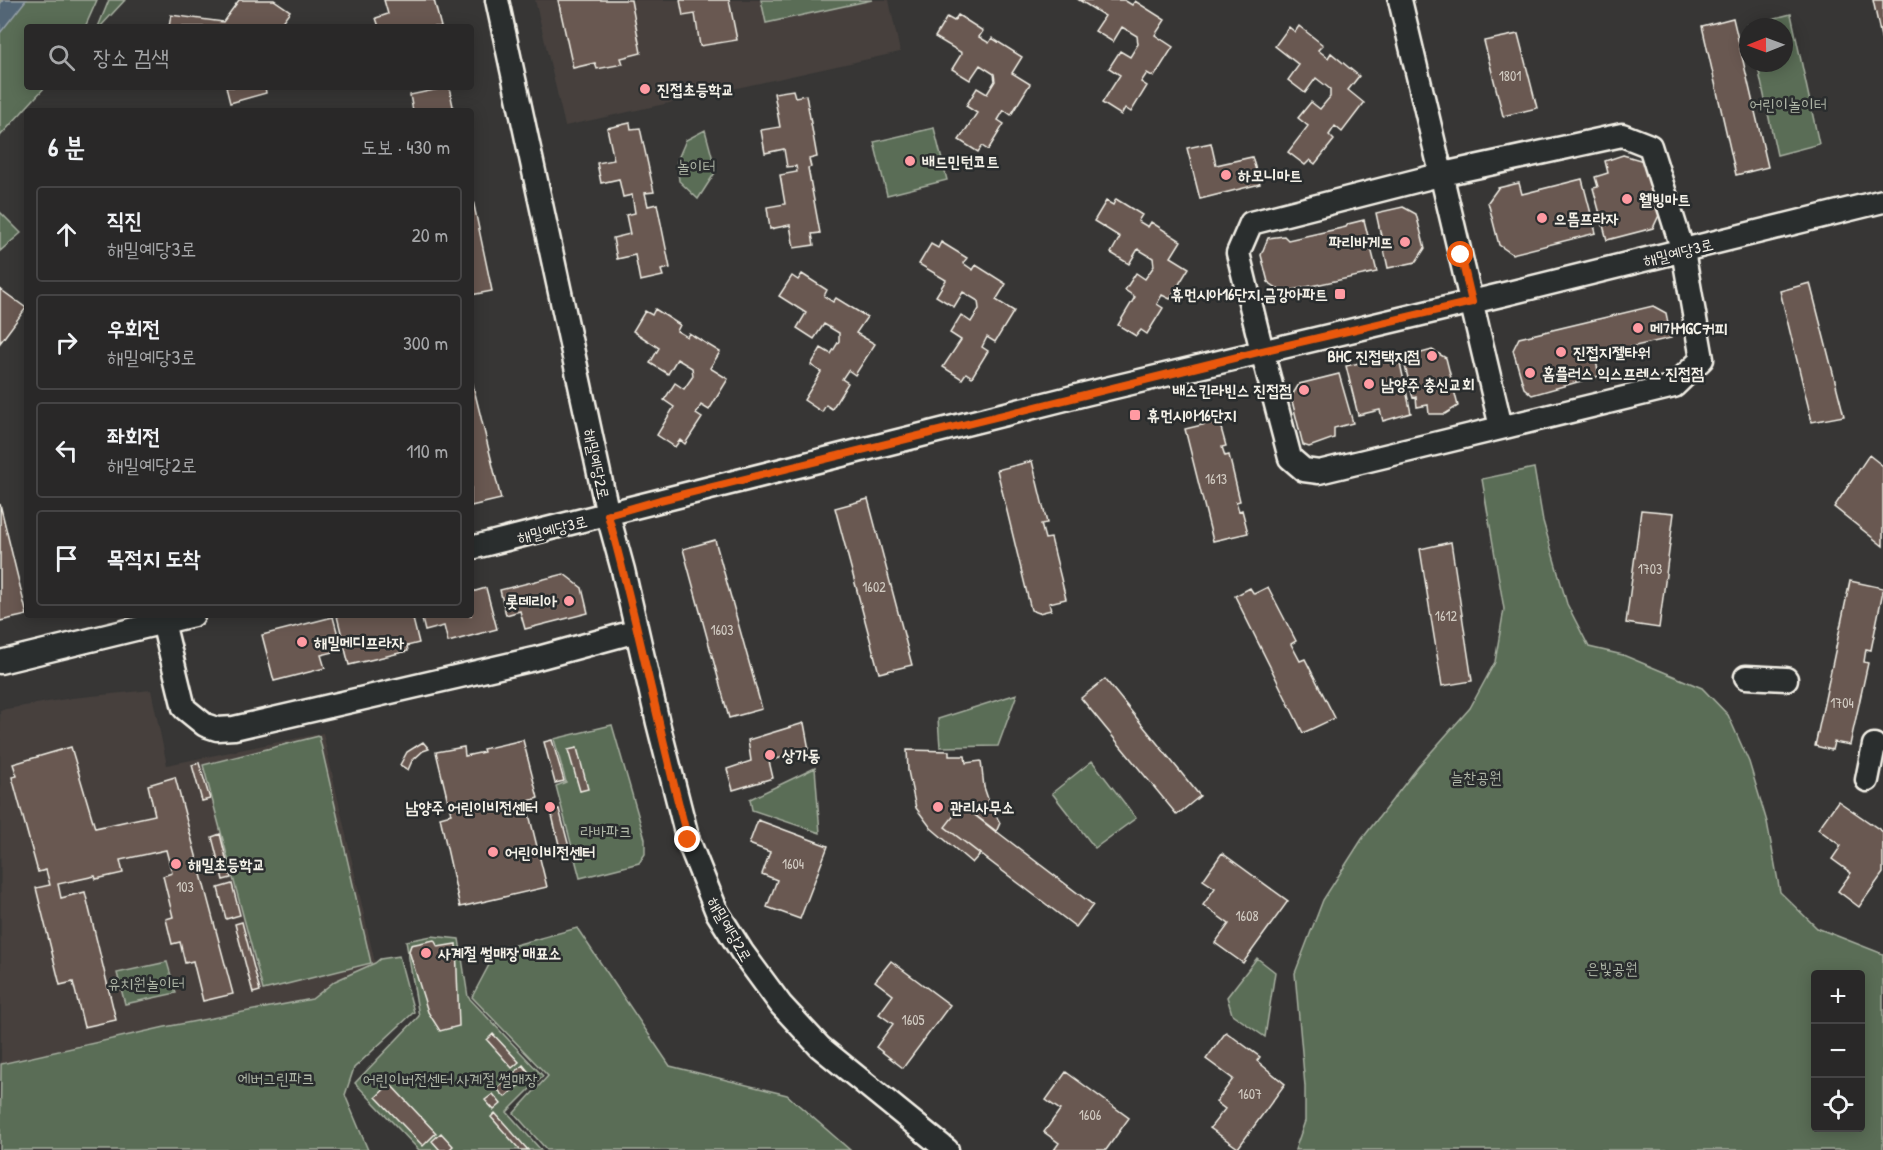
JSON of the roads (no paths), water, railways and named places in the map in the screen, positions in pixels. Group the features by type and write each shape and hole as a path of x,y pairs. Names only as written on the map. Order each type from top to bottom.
{"street":[{"name":"해밀예당2로","path":"497,0 608,515 688,840 717,912 742,952 781,1005 820,1047 947,1150"},
{"path":"1400,0 1501,427"},
{"path":"1622,135 1650,146 1683,251 1702,359 1674,386 1319,472 1304,470 1290,458 1238,253 1251,223 1443,174 1622,135"},
{"name":"해밀예당3로","path":"474,547 1262,351 1883,201"},
{"path":"0,662 180,618"},
{"path":"162,622 184,708 206,725 217,729 234,728 534,659 637,631"},
{"path":"1746,677 1786,679"},
{"path":"1866,780 1874,745"}],"water":[{"path":"3,0 26,0 0,33 0,4"}],"place":[{"name":"진접초등학교","path":"645,89"},
{"name":"배드민턴코트","path":"910,161"},
{"name":"하모니마트","path":"1226,175"},
{"name":"웰빙마트","path":"1627,199"},
{"name":"으뜸프라자","path":"1542,218"},
{"name":"파리바게뜨","path":"1405,242"},
{"name":"휴먼시아16단지.금강아파트","path":"1340,294"},
{"name":"메가MGC커피","path":"1638,328"},
{"name":"진접지젤타워","path":"1561,352"},
{"name":"BHC 진접택지점","path":"1432,356"},
{"name":"홈플러스 익스프레스 진접점","path":"1530,373"},
{"name":"남양주 충신교회","path":"1369,384"},
{"name":"배스킨라빈스 진접점","path":"1304,390"},
{"name":"휴먼시아16단지","path":"1135,415"},
{"name":"롯데리아","path":"569,601"},
{"name":"해밀메디프라자","path":"302,642"},
{"name":"상가동","path":"770,755"},
{"name":"남양주 어린이비전센터","path":"550,807"},
{"name":"관리사무소","path":"938,807"},
{"name":"어린이비전센터","path":"493,852"},
{"name":"해밀초등학교","path":"176,864"},
{"name":"사계절 썰매장 매표소","path":"426,953"}],"park label":[{"name":"어린이놀이터","path":"1788,104"},
{"name":"놀이터","path":"696,166"},
{"name":"늘찬공원","path":"1476,777"},
{"name":"라바파크","path":"606,831"},
{"name":"은빛공원","path":"1612,968"},
{"name":"유치원놀이터","path":"146,983"},
{"name":"에버그린파크","path":"276,1078"},
{"name":"어린이버전센터 사계절 썰매장","path":"450,1079"}]}
